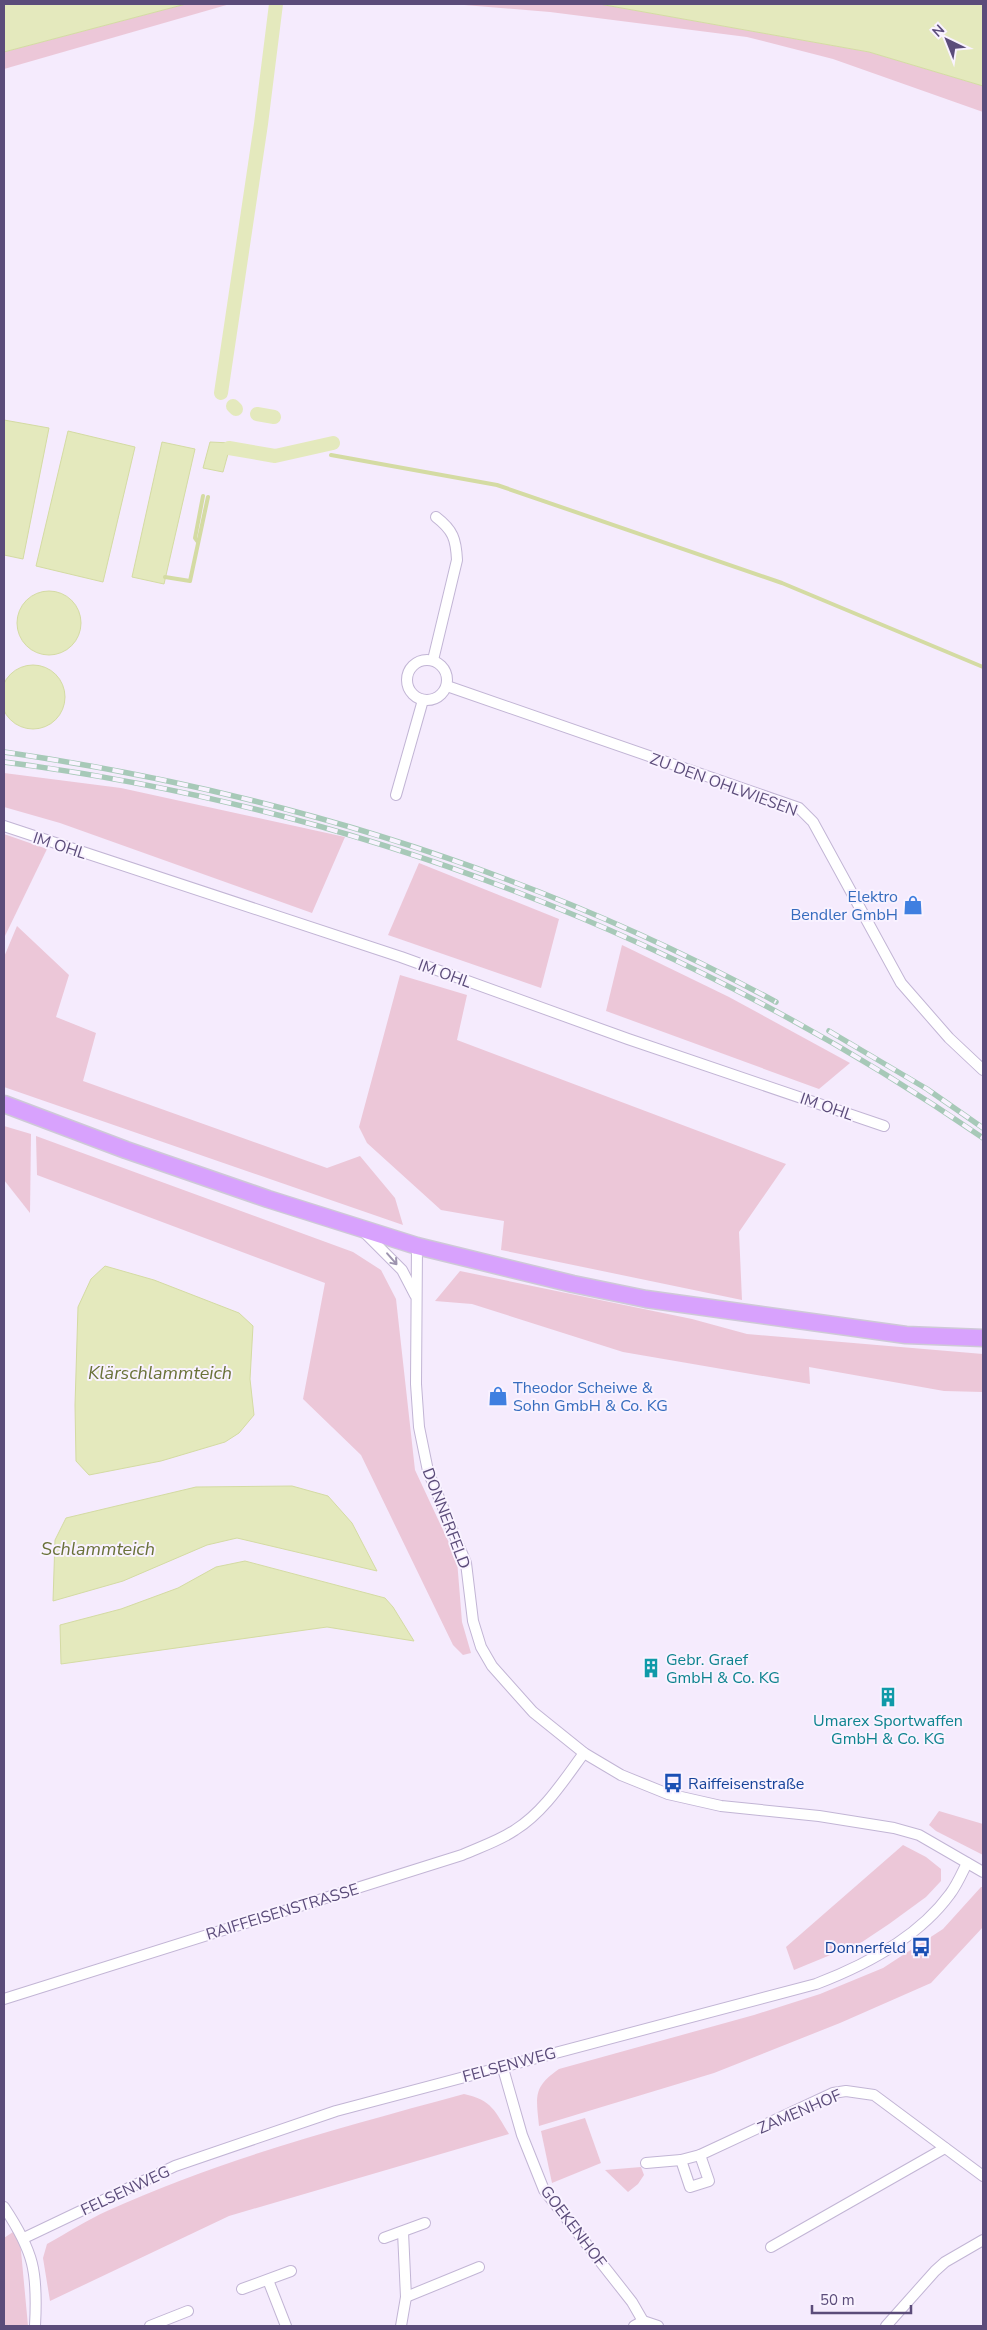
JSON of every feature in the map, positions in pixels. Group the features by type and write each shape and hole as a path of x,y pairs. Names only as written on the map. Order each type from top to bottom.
{"main road":[{"path":"4,1104 162,1162 417,1246 646,1299 906,1335 983,1338"}],"street":[{"path":"433,660 457,560 456,542 447,525 436,517"},
{"path":"420,660 433,660 439,662 447,673 447,686 440,696 435,699 423,700 408,688 407,675 410,669 420,660"},
{"name":"ZU DEN OHLWIESEN","path":"447,686 799,808 812,822 901,983 949,1038 983,1070"},
{"path":"396,795 423,700"},
{"name":"IM OHL","path":"4,826 401,957 628,1039 884,1126"},
{"name":"DONNERFELD","path":"361,1229 402,1270 416,1296"},
{"name":"DONNERFELD","path":"417,1246 416,1384 419,1427 428,1472 466,1563 473,1621 480,1647 492,1666 533,1712 584,1753 621,1775 668,1794 721,1806 819,1816 894,1828 919,1835 983,1872"},
{"name":"RAIFFEISENSTRASSE","path":"4,1999 462,1855 504,1836 530,1820 552,1796 584,1753"},
{"name":"FELSENWEG","path":"24,2238 175,2166 336,2110 816,1984 847,1972 876,1957 931,1917 951,1893 967,1864"},
{"name":"GOEKENHOF","path":"502,2065 522,2135 544,2190 632,2302 638,2324"},
{"name":"ZAMENHOF","path":"646,2163 681,2160 700,2155 833,2093 846,2091 874,2095 983,2176"},
{"path":"771,2247 945,2148"},
{"path":"681,2160 690,2187 709,2181 700,2155"},
{"path":"4,2207 24,2238 32,2260 37,2289 35,2326"},
{"path":"384,2238 425,2223"},
{"path":"401,2326 406,2297 403,2232"},
{"path":"886,2326 940,2266 983,2240"},
{"path":"406,2297 479,2267"},
{"path":"242,2289 291,2271"},
{"path":"268,2280 286,2326"},
{"path":"154,2325 188,2311"},
{"path":"638,2324 658,2326"}],"shaded area":[{"path":"186,4 230,4 4,69 4,52"},
{"path":"452,4 599,4 869,52 983,86 983,112 833,59 747,37 550,12"},
{"path":"4,773 121,788 345,837 312,913 60,823 4,807"},
{"path":"4,834 47,849 4,938"},
{"path":"419,863 559,919 541,988 388,935"},
{"path":"17,926 69,975 56,1017 96,1033 83,1081 327,1168 360,1156 395,1198 403,1225 4,1087 4,957"},
{"path":"622,945 729,997 850,1063 819,1089 606,1011"},
{"path":"400,975 467,995 457,1040 786,1164 739,1232 742,1300 501,1250 504,1221 441,1210 367,1143 359,1127"},
{"path":"4,1126 31,1134 30,1213 4,1180"},
{"path":"36,1136 353,1252 381,1270 396,1299 415,1470 457,1560 462,1622 471,1653 463,1655 453,1645 361,1455 303,1399 325,1283 37,1175"},
{"path":"460,1271 692,1319 747,1334 983,1354 983,1392 944,1391 809,1367 810,1384 623,1352 472,1304 435,1301"},
{"path":"939,1811 983,1824 983,1855 936,1831 929,1825"},
{"path":"903,1845 926,1857 941,1869 941,1881 926,1897 862,1942 794,1970 786,1947"},
{"path":"983,1887 983,1927 931,1983 840,2023 714,2073 539,2126 537,2100 540,2087 544,2081 559,2069 754,2015 820,1994 883,1968 943,1929"},
{"path":"464,2094 487,2103 496,2113 509,2134 229,2216 50,2301 43,2258 47,2244 84,2222 150,2192 238,2160 283,2145"},
{"path":"585,2118 601,2163 552,2183 541,2131"},
{"path":"641,2167 644,2175 638,2184 628,2192 605,2170"},
{"path":"13,2232 20,2240 28,2326 4,2326 4,2238"}],"water":[{"path":"4,4 186,4 4,52"},
{"path":"599,4 983,4 983,86 869,52"},
{"path":"4,420 49,428 23,559 4,555"},
{"path":"68,431 135,447 103,582 36,566"},
{"path":"162,442 195,449 164,584 132,577"},
{"path":"210,442 231,443 223,472 203,468"},
{"path":"43,591 55,591 72,600 79,611 81,623 79,635 72,646 55,655 43,655 31,650 22,641 17,629 17,617 22,605 31,596"},
{"path":"33,665 45,667 56,674 63,685 65,697 63,709 56,720 45,727 33,729 21,727 10,720 3,709 1,697 3,685 10,674 21,667"},
{"name":"Klärschlammteich","path":"105,1266 154,1280 239,1313 253,1326 250,1379 254,1415 239,1433 225,1442 161,1461 89,1475 76,1461 75,1405 78,1307 91,1279"},
{"name":"Schlammteich","path":"292,1486 328,1496 352,1523 377,1571 237,1538 207,1545 123,1581 53,1601 55,1540 66,1518 196,1487"},
{"name":"Schlammteich","path":"245,1561 385,1598 393,1607 414,1641 327,1627 61,1664 60,1625 121,1609 178,1588 216,1567"}],"waterway":[{"path":"221,393 261,124 276,4"},
{"path":"233,406 236,409"},
{"path":"257,414 274,417"},
{"path":"229,448 275,456 333,443"},
{"path":"331,455 497,485 782,583 983,667"},
{"path":"198,542 195,538 203,496"},
{"path":"165,577 190,581 208,497"}],"railway":[{"path":"4,752 105,769 205,789 304,814 401,843 497,876 592,914 685,956 776,1002"},
{"path":"4,762 135,783 264,811 391,848 516,892 637,943 756,1001 871,1066 983,1138"},
{"path":"829,1031 927,1089 983,1128"}],"place":[{"name":"Elektro Bendler GmbH","path":"913,905"},
{"name":"Theodor Scheiwe & Sohn GmbH & Co. KG","path":"498,1396"},
{"name":"Gebr. Graef GmbH & Co. KG","path":"651,1668"},
{"name":"Umarex Sportwaffen GmbH & Co. KG","path":"888,1697"},
{"name":"Raiffeisenstraße","path":"673,1783"},
{"name":"Donnerfeld","path":"921,1947"}]}
